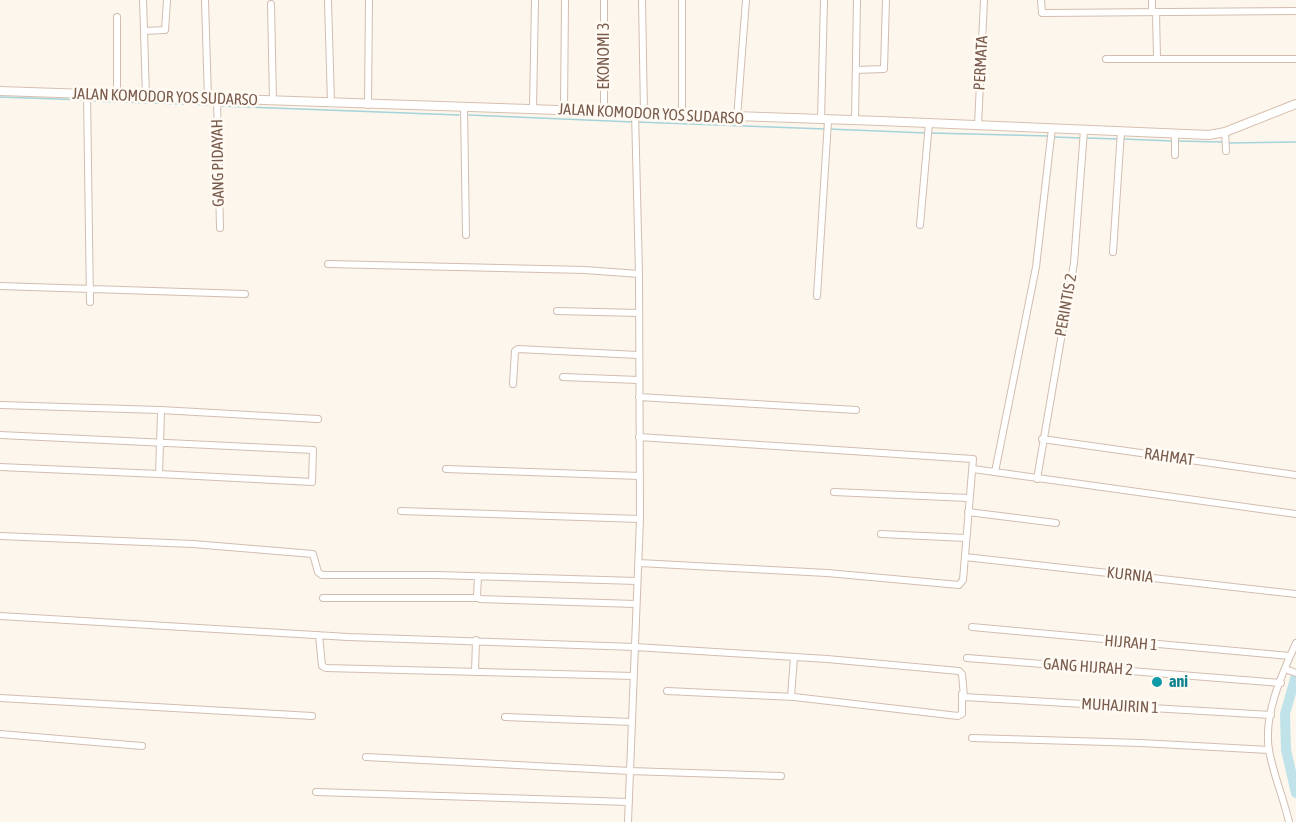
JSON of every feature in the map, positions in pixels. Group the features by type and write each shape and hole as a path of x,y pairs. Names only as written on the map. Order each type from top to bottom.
{"street":[{"path":"143,0 146,97"},
{"path":"144,31 165,30 166,0"},
{"path":"205,0 208,99"},
{"path":"328,0 331,103"},
{"path":"368,105 369,0"},
{"path":"533,109 535,0"},
{"path":"564,110 565,0"},
{"name":"EKONOMI 3","path":"604,0 604,111"},
{"path":"628,822 640,519 636,129 642,0"},
{"path":"682,0 682,116"},
{"path":"737,118 746,0"},
{"path":"817,296 827,136 824,0"},
{"path":"855,120 857,0"},
{"path":"856,70 884,69 886,0"},
{"name":"PERMATA","path":"978,125 984,0"},
{"path":"1041,0 1042,13 1296,11"},
{"path":"1152,0 1157,58"},
{"path":"271,4 273,100"},
{"path":"117,16 117,96"},
{"path":"1106,59 1296,59"},
{"name":"JALAN KOMODOR YOS SUDARSO","path":"0,91 218,101 273,100 368,105 604,111 826,122 855,120 928,126 978,125 1083,133 1175,135 1226,135 1296,104"},
{"path":"87,95 90,302"},
{"name":"GANG PIDAYAH","path":"218,101 220,228"},
{"path":"464,106 466,235"},
{"path":"920,225 928,126"},
{"path":"995,472 1036,267 1051,131"},
{"name":"PERINTIS 2","path":"1037,479 1042,439 1074,263 1083,133"},
{"path":"1113,252 1121,134"},
{"path":"1175,135 1175,155"},
{"path":"1226,135 1226,149"},
{"path":"328,264 585,270 639,274"},
{"path":"0,286 245,294"},
{"path":"558,311 639,313"},
{"path":"513,384 515,351 518,349 638,355"},
{"path":"563,377 638,380"},
{"path":"639,398 856,410"},
{"path":"0,405 161,410 318,419"},
{"path":"159,474 161,410"},
{"path":"0,435 314,452 311,482 0,467"},
{"path":"639,437 973,459 963,580 959,585 827,573 639,563"},
{"name":"RAHMAT","path":"1042,439 1296,475"},
{"path":"446,468 640,476"},
{"path":"973,469 1296,514"},
{"path":"834,492 968,498"},
{"path":"401,511 640,519"},
{"path":"968,512 1056,523"},
{"path":"881,534 966,538"},
{"path":"0,536 193,544 313,554 318,572 322,575 478,576 638,581"},
{"name":"KURNIA","path":"965,556 1296,594"},
{"path":"478,576 478,598"},
{"path":"323,598 478,598 636,604"},
{"path":"0,616 320,635 635,647 794,657 958,671 962,674 962,714 958,716 791,697 667,691"},
{"name":"HIJRAH 1","path":"972,627 1290,656"},
{"path":"320,635 322,666 326,668 634,676"},
{"path":"475,672 476,640"},
{"path":"1289,822 1269,750 1271,715 1285,669 1296,643"},
{"path":"791,697 794,657"},
{"name":"GANG HIJRAH 2","path":"967,658 1281,683"},
{"path":"1285,669 1294,672"},
{"name":"MUHAJIRIN 1","path":"962,694 970,697 1271,715"},
{"path":"0,698 312,716"},
{"path":"505,717 632,722"},
{"path":"0,734 142,746"},
{"path":"972,738 1141,743 1269,750"},
{"path":"366,757 630,771 781,776"},
{"path":"316,792 629,801"}],"waterway":[{"path":"0,97 86,100"},
{"path":"91,101 215,105"},
{"path":"220,106 459,115"},
{"path":"469,115 633,122"},
{"path":"637,122 825,129"},
{"path":"829,129 926,133"},
{"path":"931,133 1049,136"},
{"path":"1054,137 1082,138"},
{"path":"1087,138 1118,139"},
{"path":"1123,139 1172,141"},
{"path":"1177,141 1223,142"},
{"path":"1228,143 1296,142"},
{"path":"1296,675 1285,714 1286,750 1296,793"}],"place":[{"name":"ani","path":"1157,682"}]}
